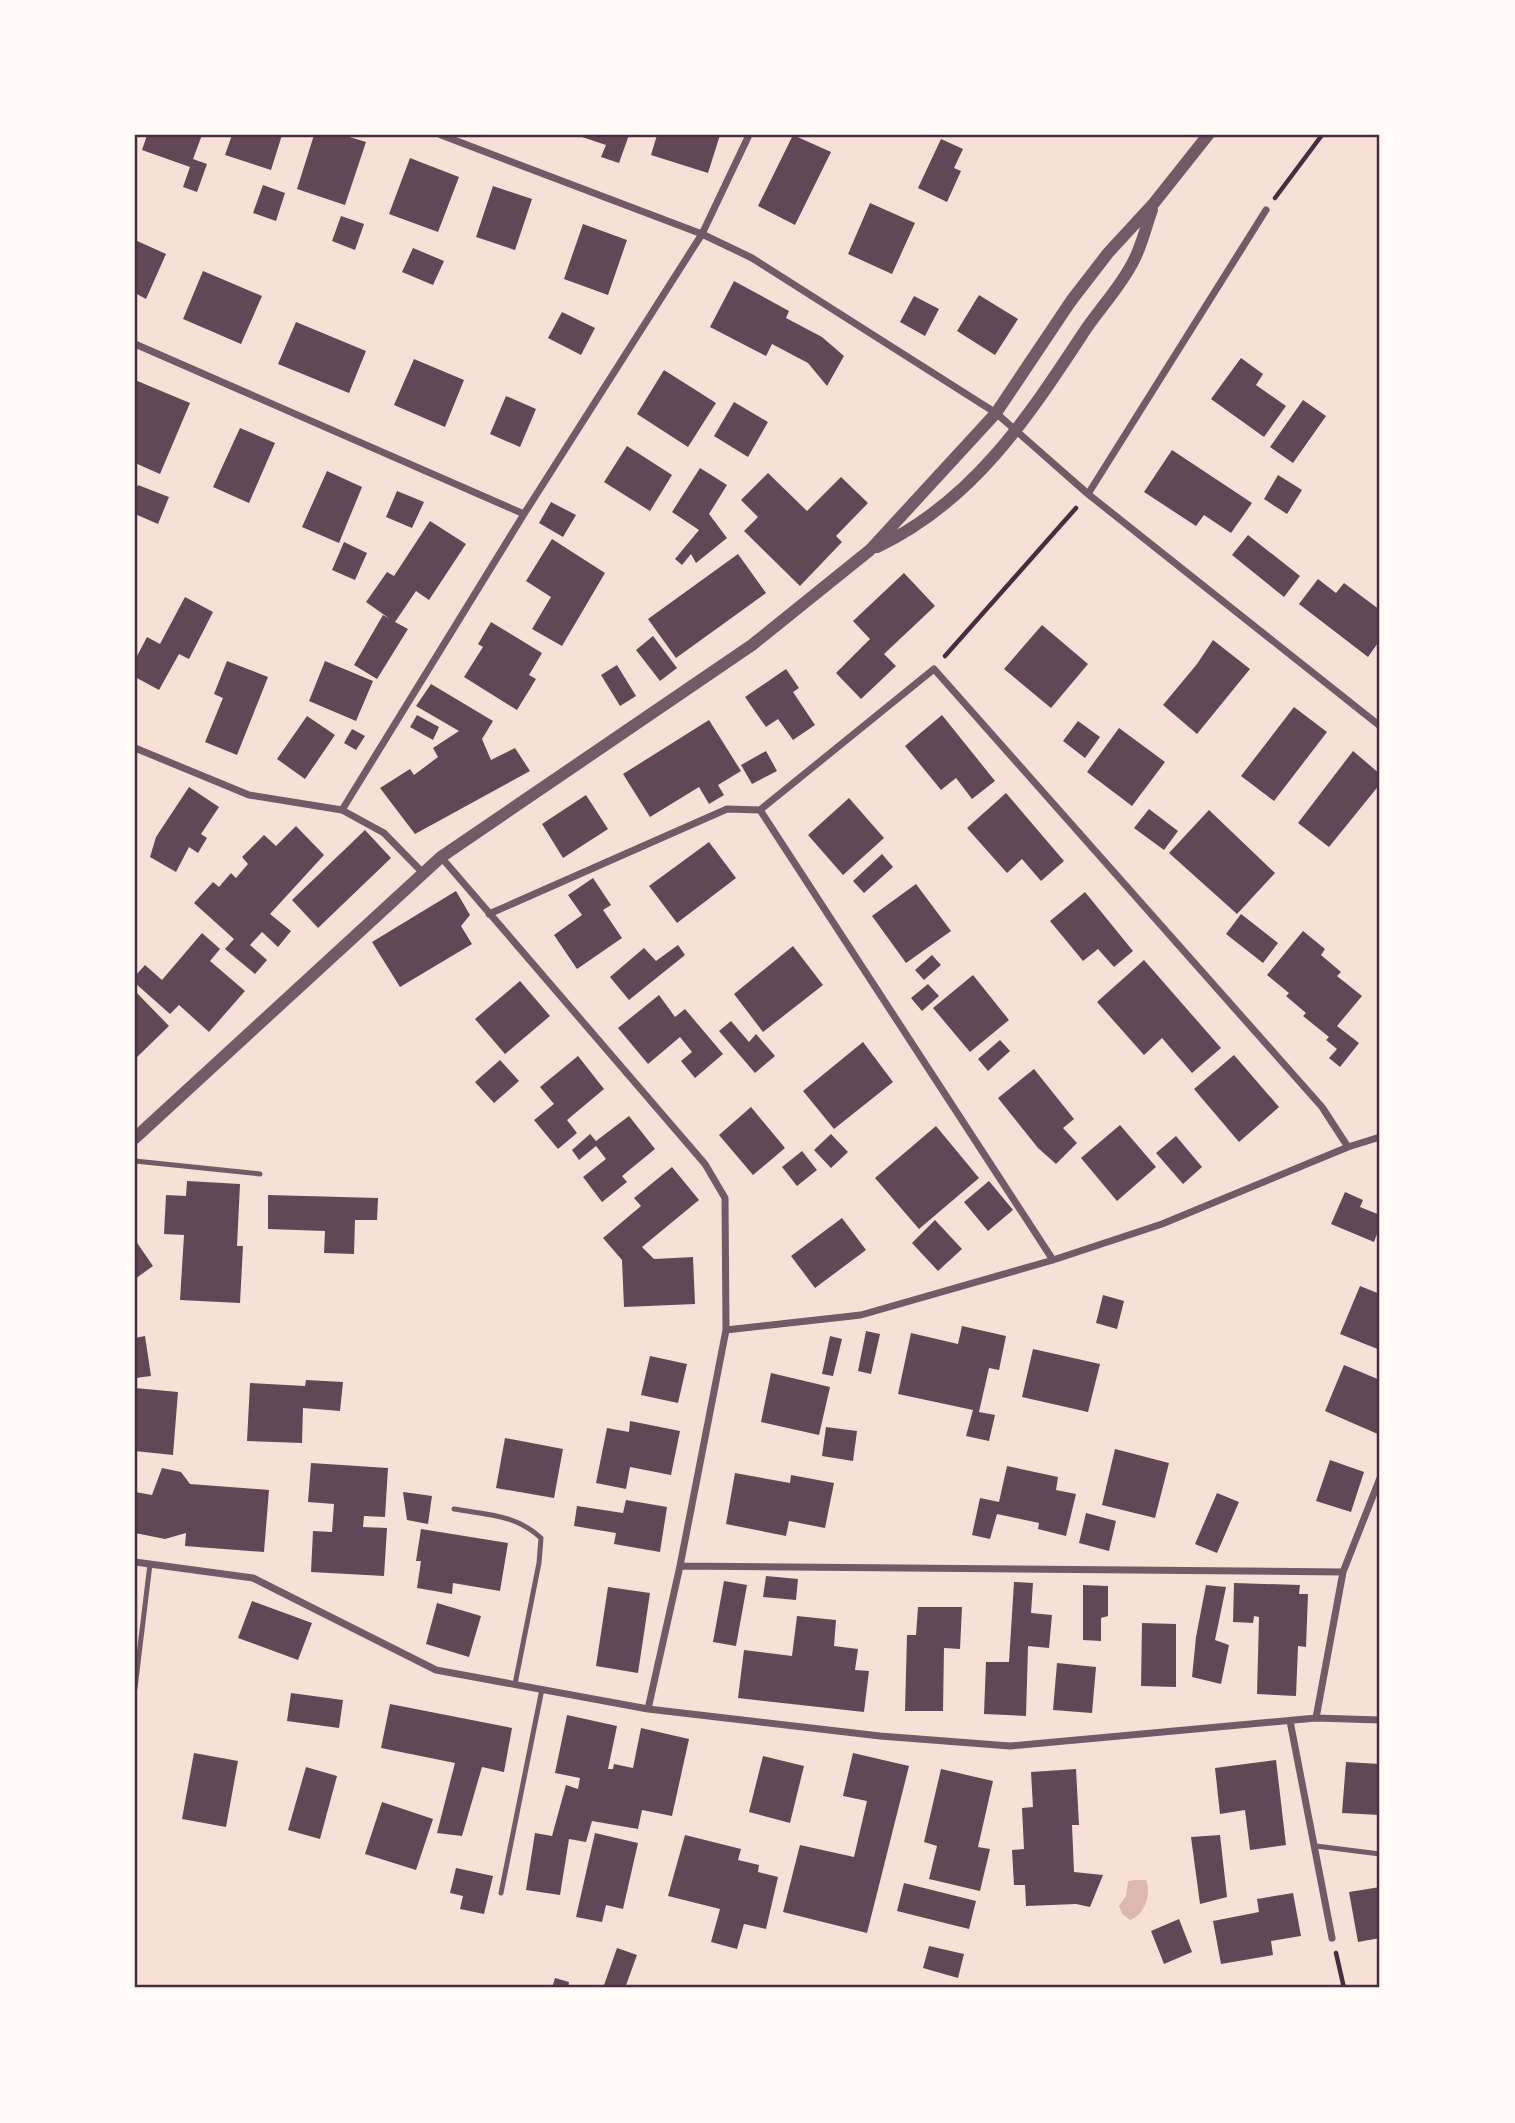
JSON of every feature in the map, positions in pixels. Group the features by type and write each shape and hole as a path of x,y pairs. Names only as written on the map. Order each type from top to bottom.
{"street":[{"path":"441,135 702,234 752,258 996,413 1088,494 1380,726"},
{"path":"342,810 524,514 702,234 749,135"},
{"path":"135,1138 441,857 752,645 870,550 996,413 1071,301 1208,135"},
{"path":"870,550 904,534 953,499 984,469 1044,395 1134,260 1154,203"},
{"path":"1088,494 1266,210"},
{"path":"135,344 524,514"},
{"path":"489,914 727,809 760,810 934,669 1322,1107 1348,1147"},
{"path":"135,748 249,794 342,810 384,833 424,873"},
{"path":"760,810 1053,1259"},
{"path":"441,857 705,1164 725,1198 726,1330 680,1566 648,1709"},
{"path":"726,1330 861,1315 1053,1259 1162,1224 1348,1147 1380,1137"},
{"path":"1316,1718 1343,1572 1380,1478"},
{"path":"135,1562 253,1578 436,1670 648,1709 880,1736 1010,1746 1316,1718 1380,1720"},
{"path":"680,1566 1343,1572"},
{"path":"1290,1721 1332,1938"}],"lane":[{"path":"135,1161 260,1174"},
{"path":"454,1509 512,1519 527,1525 541,1538 539,1563 515,1684"},
{"path":"135,1688 150,1564"},
{"path":"501,1893 542,1689"},
{"path":"1316,1846 1380,1854"}],"path":[{"path":"1266,210 1322,135"},
{"path":"934,669 1088,494"},
{"path":"1332,1938 1344,1988"}],"shaded area":[{"path":"1146,1880 1148,1897 1140,1913 1130,1920 1122,1914 1119,1906 1126,1896 1128,1881"}],"building":[{"path":"147,135 202,135 193,159 207,164 197,192 183,187 190,167 142,150"},
{"path":"232,135 282,135 271,170 225,155"},
{"path":"314,135 343,135 366,142 345,205 297,189"},
{"path":"576,135 629,135 619,163 601,157 606,145"},
{"path":"657,135 720,135 708,173 651,155"},
{"path":"793,135 831,152 795,225 758,206"},
{"path":"941,139 963,149 954,168 961,171 947,202 918,188"},
{"path":"410,158 459,177 438,232 389,214"},
{"path":"263,185 285,193 276,221 253,213"},
{"path":"493,186 532,199 515,250 476,237"},
{"path":"870,203 915,223 892,274 848,254"},
{"path":"341,216 364,224 355,250 332,241"},
{"path":"583,224 627,240 608,295 564,279"},
{"path":"135,240 166,254 146,299 135,293"},
{"path":"413,248 444,261 433,285 402,272"},
{"path":"203,271 262,296 241,344 183,319"},
{"path":"734,281 789,311 786,318 822,337 844,356 827,386 808,363 772,344 766,356 710,327"},
{"path":"979,295 1018,319 995,355 957,331"},
{"path":"914,296 939,309 925,336 900,322"},
{"path":"562,312 595,328 581,355 548,338"},
{"path":"296,322 366,351 349,393 278,364"},
{"path":"1241,358 1263,374 1256,385 1286,406 1264,437 1211,399"},
{"path":"414,359 464,380 445,427 394,405"},
{"path":"664,370 716,403 688,447 637,414"},
{"path":"135,380 190,403 160,474 135,463"},
{"path":"506,396 536,409 520,447 490,434"},
{"path":"1303,400 1326,416 1293,463 1270,447"},
{"path":"734,402 768,422 748,457 714,436"},
{"path":"240,428 275,443 249,503 213,487"},
{"path":"627,446 672,475 650,511 604,482"},
{"path":"1172,450 1252,503 1231,533 1204,515 1196,526 1144,492"},
{"path":"700,468 727,485 709,514 727,538 696,563 691,554 682,565 675,559 699,530 672,512"},
{"path":"327,471 362,487 339,543 302,527"},
{"path":"768,473 807,511 841,477 868,503 836,536 842,542 800,586 744,531 758,517 741,500"},
{"path":"1278,475 1302,490 1287,514 1264,499"},
{"path":"138,485 169,497 158,524 135,514 135,492"},
{"path":"397,491 424,502 412,528 386,517"},
{"path":"551,502 576,515 563,537 539,523"},
{"path":"430,521 466,544 429,600 416,591 395,622 408,629 377,679 354,665 383,615 390,619 366,602 387,572 394,576"},
{"path":"1248,535 1300,576 1284,597 1232,555"},
{"path":"552,539 605,573 562,646 532,629 551,597 526,581"},
{"path":"344,542 367,553 355,580 332,570"},
{"path":"738,554 766,593 676,658 648,619"},
{"path":"904,573 935,606 884,654 896,666 861,699 836,673 870,639 853,621"},
{"path":"1318,579 1336,593 1344,583 1380,610 1380,640 1368,657 1299,604"},
{"path":"185,597 213,612 189,659 179,654 159,690 135,677 135,660 147,637 160,644"},
{"path":"491,622 542,653 529,675 536,679 517,710 464,677 483,647 478,644"},
{"path":"1042,625 1088,664 1051,708 1004,669"},
{"path":"653,636 677,668 660,681 636,650"},
{"path":"1213,640 1250,669 1197,734 1163,705"},
{"path":"227,661 268,677 237,755 205,742 223,698 214,694"},
{"path":"325,661 373,681 356,721 309,701"},
{"path":"617,665 636,696 620,706 601,675"},
{"path":"786,669 799,688 793,692 815,725 793,740 778,719 766,727 745,697"},
{"path":"431,684 493,721 482,739 491,760 515,748 530,771 415,834 380,788 410,769 414,775 438,757 433,748 459,731 416,706"},
{"path":"1294,707 1327,732 1274,801 1241,776"},
{"path":"417,715 439,727 433,740 410,727"},
{"path":"942,715 995,781 972,799 956,778 941,790 905,746"},
{"path":"307,716 335,735 305,779 277,759"},
{"path":"709,720 741,771 718,785 724,795 709,804 699,787 650,817 623,774"},
{"path":"1078,721 1100,737 1085,758 1063,741"},
{"path":"1119,728 1165,762 1132,806 1087,772"},
{"path":"352,729 365,736 356,750 344,743"},
{"path":"766,751 777,771 752,784 741,765"},
{"path":"1353,751 1380,774 1380,784 1329,847 1298,823"},
{"path":"189,787 219,807 201,834 207,838 198,853 189,847 176,872 150,857 156,837"},
{"path":"1006,793 1064,861 1041,881 1022,859 1007,873 967,828"},
{"path":"586,795 608,829 563,858 542,824"},
{"path":"849,798 884,838 843,875 808,835"},
{"path":"1149,809 1178,831 1164,850 1134,828"},
{"path":"1209,810 1275,873 1237,914 1169,853"},
{"path":"296,826 324,855 270,914 291,931 278,947 262,932 250,945 267,960 255,974 225,949 234,939 194,903 213,882 219,887 231,873 236,878 248,864 242,857 264,835 276,846"},
{"path":"365,830 391,858 318,928 292,900"},
{"path":"709,842 736,878 677,923 649,886"},
{"path":"882,854 893,867 864,893 853,881"},
{"path":"593,878 611,905 603,910 622,938 577,969 554,935 582,915 568,895"},
{"path":"916,884 951,931 906,963 872,916"},
{"path":"456,891 470,915 461,926 472,944 400,987 372,942"},
{"path":"1085,892 1133,951 1114,967 1098,949 1083,961 1050,921"},
{"path":"1241,914 1278,943 1263,963 1226,934"},
{"path":"1303,931 1325,949 1321,955 1341,972 1337,976 1362,996 1337,1026 1359,1043 1340,1067 1329,1058 1337,1049 1326,1040 1329,1037 1303,1016 1306,1013 1286,996 1289,993 1267,975"},
{"path":"202,933 220,949 210,961 245,991 209,1032 179,1005 170,1014 135,983 135,976 145,965 162,980"},
{"path":"678,945 685,955 629,1000 610,977 644,948 656,961"},
{"path":"793,946 823,985 763,1032 734,994"},
{"path":"932,955 941,965 924,980 915,970"},
{"path":"1144,960 1221,1048 1192,1073 1162,1038 1144,1055 1097,1002"},
{"path":"973,975 1009,1020 970,1052 933,1008"},
{"path":"520,981 550,1016 505,1054 475,1019"},
{"path":"928,984 939,996 922,1011 911,998"},
{"path":"135,991 169,1026 135,1059"},
{"path":"659,995 675,1017 685,1009 723,1054 695,1078 681,1061 692,1052 680,1037 648,1064 618,1028"},
{"path":"731,1021 749,1042 756,1034 775,1056 755,1073 719,1031"},
{"path":"1000,1040 1010,1051 988,1071 978,1059"},
{"path":"863,1042 893,1082 834,1129 803,1091"},
{"path":"1234,1055 1279,1107 1239,1142 1194,1089"},
{"path":"578,1056 604,1089 567,1120 577,1133 558,1149 534,1120 554,1104 540,1087"},
{"path":"500,1060 519,1081 494,1103 475,1082"},
{"path":"1034,1069 1074,1119 1063,1128 1077,1143 1056,1164 1038,1148 998,1098"},
{"path":"751,1107 785,1148 753,1175 719,1135"},
{"path":"629,1116 655,1149 622,1176 627,1182 602,1202 583,1177 606,1159 596,1146 579,1160 572,1150 590,1134 596,1141"},
{"path":"1120,1125 1156,1167 1117,1201 1081,1158"},
{"path":"936,1126 979,1178 919,1229 875,1178"},
{"path":"831,1134 848,1152 831,1168 814,1150"},
{"path":"1176,1136 1202,1167 1183,1184 1156,1153"},
{"path":"802,1151 817,1170 797,1186 782,1167"},
{"path":"672,1167 699,1200 642,1247 654,1259 693,1257 695,1304 624,1307 622,1260 603,1238 641,1206 634,1198"},
{"path":"187,1181 240,1184 237,1246 243,1246 240,1303 180,1300 184,1235 164,1234 166,1195 186,1196"},
{"path":"989,1181 1013,1210 988,1231 964,1202"},
{"path":"1345,1192 1363,1200 1360,1207 1380,1215 1380,1226 1374,1242 1331,1224"},
{"path":"268,1195 378,1198 377,1220 355,1220 354,1254 324,1253 325,1231 268,1229"},
{"path":"842,1218 866,1250 815,1288 791,1256"},
{"path":"935,1220 962,1249 938,1271 912,1243"},
{"path":"135,1240 153,1266 135,1279"},
{"path":"1360,1286 1380,1294 1380,1350 1340,1334"},
{"path":"1103,1295 1124,1301 1117,1329 1096,1323"},
{"path":"962,1326 1006,1336 999,1370 989,1368 979,1412 995,1415 989,1441 966,1436 973,1410 898,1394 911,1333 958,1344"},
{"path":"866,1331 880,1334 871,1374 858,1371"},
{"path":"145,1336 151,1376 135,1378 135,1338"},
{"path":"830,1336 842,1339 833,1376 822,1374"},
{"path":"1033,1349 1100,1364 1088,1412 1022,1397"},
{"path":"650,1356 687,1364 678,1403 641,1395"},
{"path":"1344,1365 1380,1380 1380,1435 1325,1411"},
{"path":"771,1373 830,1387 819,1435 761,1422"},
{"path":"306,1380 343,1382 340,1411 303,1408 302,1443 247,1441 250,1383 305,1386"},
{"path":"135,1388 178,1392 173,1455 135,1451"},
{"path":"630,1421 680,1431 671,1475 630,1467 626,1489 596,1483 607,1428 629,1432"},
{"path":"826,1427 857,1431 853,1461 822,1456"},
{"path":"505,1438 563,1449 554,1498 496,1488"},
{"path":"1115,1449 1169,1463 1155,1518 1102,1505"},
{"path":"1330,1460 1364,1472 1351,1512 1316,1501"},
{"path":"311,1463 388,1468 385,1517 364,1516 363,1527 387,1528 384,1576 311,1572 313,1531 332,1532 334,1504 308,1502"},
{"path":"1007,1466 1058,1477 1056,1490 1076,1494 1066,1536 1038,1529 1039,1523 997,1514 990,1539 972,1535 980,1498 999,1502"},
{"path":"162,1468 181,1472 190,1484 269,1490 264,1552 185,1546 186,1533 165,1539 135,1533 135,1492 152,1495"},
{"path":"735,1473 790,1483 791,1475 834,1483 825,1528 789,1521 786,1536 726,1524"},
{"path":"403,1492 432,1496 428,1524 407,1520"},
{"path":"1217,1493 1239,1502 1217,1553 1195,1544"},
{"path":"626,1500 667,1507 660,1552 614,1544 616,1533 574,1526 577,1506 623,1513"},
{"path":"1086,1513 1116,1521 1109,1551 1079,1543"},
{"path":"421,1529 508,1543 500,1591 453,1583 452,1594 417,1588 421,1561 416,1561"},
{"path":"766,1576 798,1579 796,1600 763,1597"},
{"path":"724,1581 747,1585 736,1646 713,1642"},
{"path":"1014,1582 1033,1583 1031,1613 1052,1615 1049,1648 1028,1646 1026,1716 984,1714 986,1662 1009,1662"},
{"path":"1234,1583 1300,1585 1299,1594 1308,1594 1306,1647 1298,1646 1296,1696 1257,1694 1259,1617 1254,1616 1253,1623 1233,1622"},
{"path":"1083,1585 1108,1586 1108,1616 1101,1618 1101,1641 1083,1640"},
{"path":"1206,1585 1226,1587 1215,1640 1229,1645 1221,1684 1192,1677"},
{"path":"608,1587 650,1593 638,1673 596,1666"},
{"path":"252,1601 312,1623 298,1660 238,1638"},
{"path":"437,1603 481,1616 469,1657 426,1644"},
{"path":"918,1607 962,1607 960,1649 944,1648 943,1711 905,1711 907,1635 916,1635"},
{"path":"797,1616 836,1620 834,1646 858,1649 855,1670 869,1671 864,1712 738,1698 744,1650 792,1656"},
{"path":"1142,1623 1176,1624 1176,1687 1141,1686"},
{"path":"1057,1663 1096,1667 1092,1713 1053,1710"},
{"path":"291,1693 343,1700 339,1728 287,1721"},
{"path":"390,1704 512,1728 504,1772 482,1767 462,1836 437,1833 455,1763 381,1748"},
{"path":"567,1715 617,1726 608,1769 613,1769 614,1764 633,1768 641,1728 689,1739 672,1816 642,1810 638,1829 592,1821 586,1842 569,1839 560,1895 526,1890 535,1833 552,1836 566,1785 578,1789 580,1778 555,1773"},
{"path":"194,1753 238,1761 226,1827 182,1819"},
{"path":"853,1753 909,1766 867,1933 783,1912 800,1845 854,1857 867,1801 843,1796"},
{"path":"763,1756 804,1766 790,1823 749,1812"},
{"path":"1276,1760 1286,1845 1250,1850 1245,1810 1220,1814 1215,1768"},
{"path":"1346,1762 1380,1764 1380,1815 1342,1813"},
{"path":"306,1767 337,1776 320,1839 288,1830"},
{"path":"941,1769 993,1781 978,1847 990,1849 980,1891 929,1879 937,1846 924,1842"},
{"path":"1076,1769 1079,1825 1072,1825 1074,1872 1103,1875 1090,1907 1076,1904 1026,1906 1025,1885 1014,1885 1012,1850 1024,1849 1022,1808 1033,1807 1031,1772"},
{"path":"382,1802 433,1819 416,1870 365,1854"},
{"path":"595,1833 638,1843 623,1909 606,1905 602,1922 576,1917"},
{"path":"685,1835 741,1849 738,1860 759,1865 758,1872 778,1877 766,1929 744,1924 737,1949 711,1942 720,1909 668,1896"},
{"path":"1220,1835 1227,1897 1200,1904 1191,1837"},
{"path":"456,1868 493,1876 484,1914 460,1909 463,1896 450,1893"},
{"path":"904,1883 976,1901 969,1929 897,1911"},
{"path":"1380,1887 1380,1938 1358,1942 1349,1892"},
{"path":"1293,1893 1301,1936 1271,1941 1273,1955 1221,1964 1213,1921 1259,1912 1257,1899"},
{"path":"1179,1919 1192,1952 1164,1964 1151,1931"},
{"path":"929,1946 964,1954 958,1978 923,1968"},
{"path":"617,1948 637,1955 625,1988 603,1988"},
{"path":"555,1978 569,1982 568,1988 552,1988"}]}
